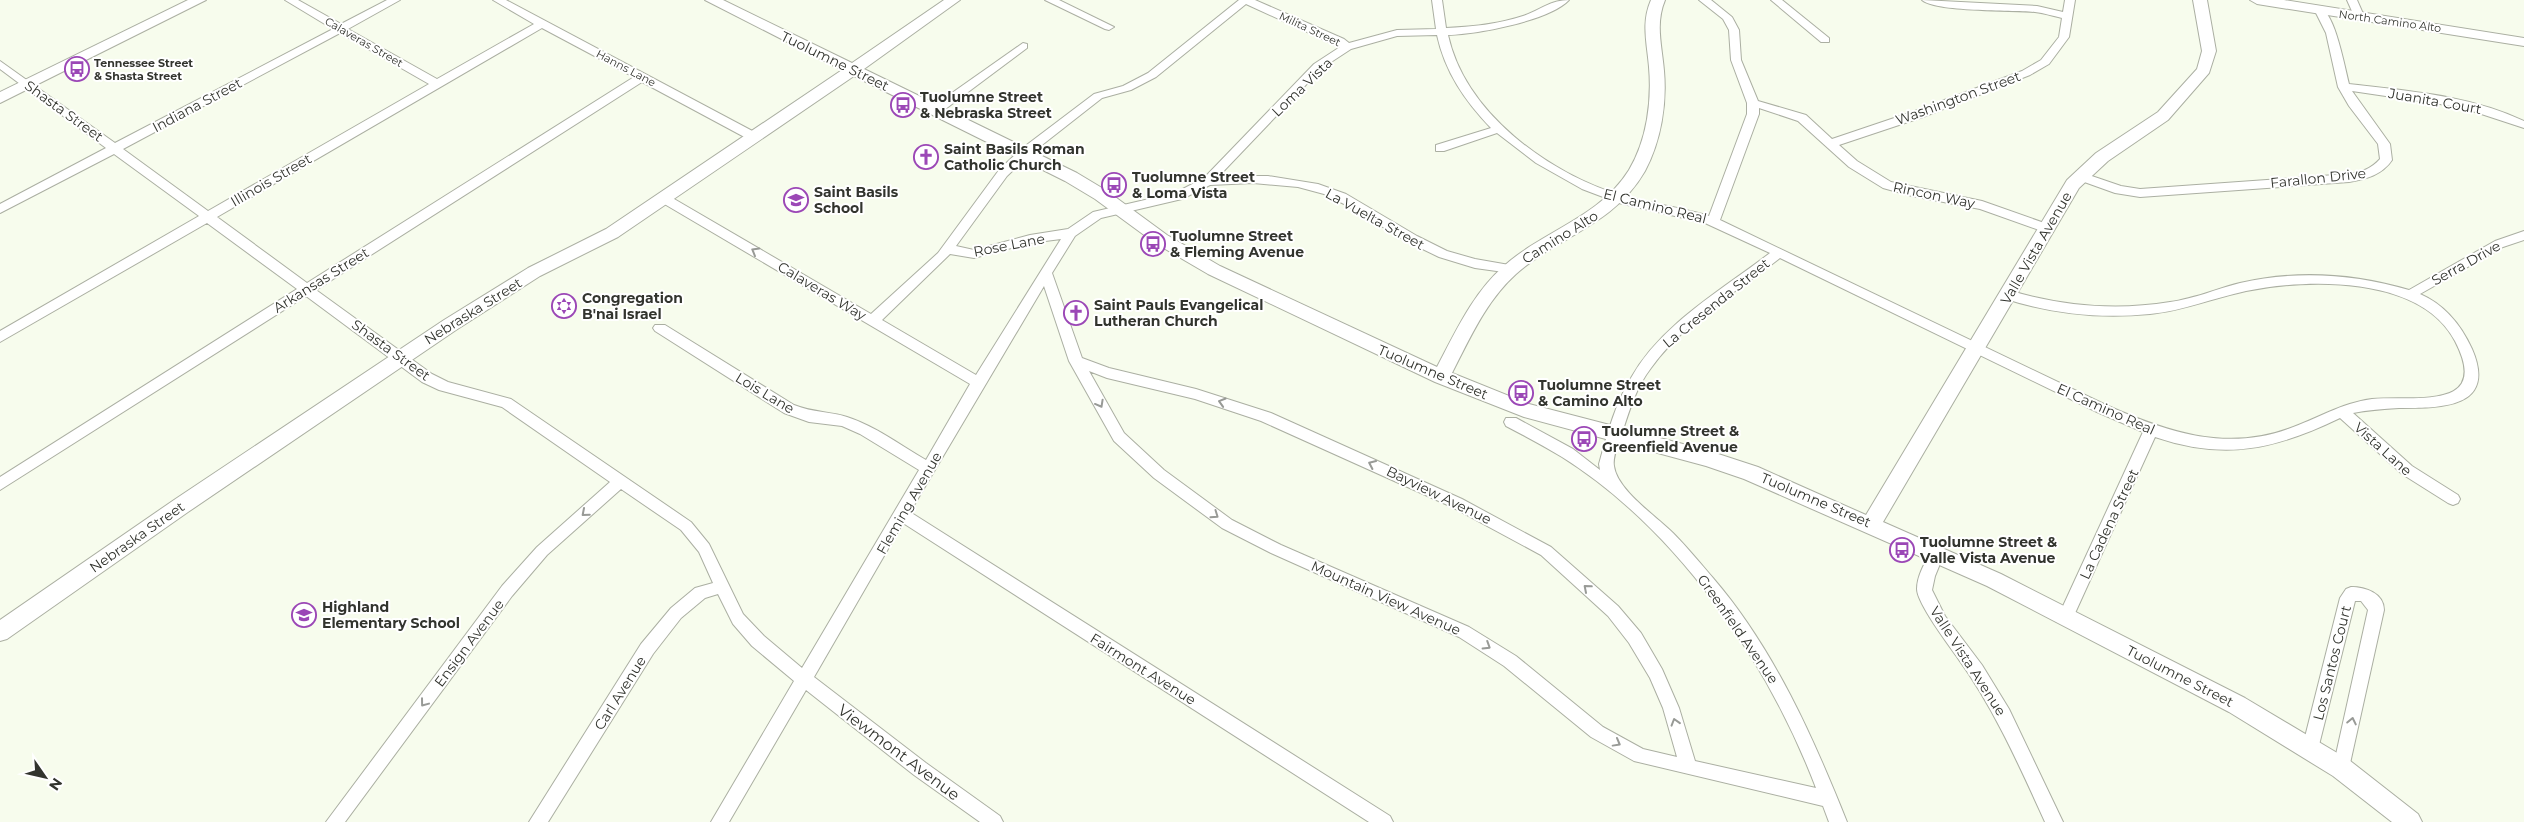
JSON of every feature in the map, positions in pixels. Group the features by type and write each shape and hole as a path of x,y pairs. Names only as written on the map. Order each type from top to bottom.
{"street":[{"path":"0,98 199,0"},
{"name":"Calaveras Street","path":"290,0 437,84"},
{"name":"Indiana Street","path":"0,209 395,0"},
{"name":"Hanns Lane","path":"498,0 754,137"},
{"name":"Tuolumne Street","path":"712,0 1024,153 1089,187 1161,239 1236,281 1442,377 1524,410 1732,466 1796,491 1937,554 2066,617 2237,706 2341,768 2410,822"},
{"name":"Nebraska Street","path":"0,632 401,358 534,272 612,233 665,199 953,0"},
{"path":"1050,0 1109,26"},
{"path":"872,321 942,256 1003,173 1024,153 1098,96 1128,88 1152,75 1246,0"},
{"name":"Milita Street","path":"1246,0 1340,41 1347,47"},
{"name":"El Camino Real","path":"1436,0 1440,31 1450,65 1464,92 1500,129 1546,164 1616,199 1713,221 1977,350 2151,430 2210,444 2251,445 2282,438 2342,411 2369,405 2452,400 2465,392 2471,381 2471,366 2458,335 2436,309 2411,296 2370,286 2303,278 2242,287 2172,307 2118,310 2046,307 2008,295"},
{"name":"Loma Vista","path":"1120,210 1178,196 1208,181 1318,66 1347,47 1397,33 1440,31 1503,24 1534,15 1564,0"},
{"name":"Camino Alto","path":"1442,377 1475,313 1495,285 1511,269 1576,230 1616,199 1637,170 1652,127 1657,74 1650,22 1658,0"},
{"path":"1704,0 1727,17 1734,30 1738,68 1753,103 1752,114 1713,221"},
{"path":"1779,2 1794,0"},
{"path":"1927,0 1957,5 2037,9 2068,16"},
{"name":"Washington Street","path":"1832,143 2026,74 2045,62 2064,37 2070,0"},
{"name":"Valle Vista Avenue","path":"1872,524 1977,350 2073,184 2102,157 2163,116 2204,70 2209,51 2200,0"},
{"name":"North Camino Alto","path":"2256,0 2524,42"},
{"path":"2352,0 2359,16"},
{"path":"1779,2 1824,40"},
{"name":"Farallon Drive","path":"2080,176 2119,190 2140,193 2349,178 2372,173 2386,160 2384,144 2353,103 2344,87 2331,34 2320,11"},
{"name":"Illinois Street","path":"0,337 543,23"},
{"path":"936,110 1023,46"},
{"name":"Shasta Street","path":"0,64 427,378 444,386 506,404 686,526 704,548 738,618 758,640 805,680"},
{"name":"Arkansas Street","path":"0,484 642,77"},
{"name":"Juanita Court","path":"2344,87 2454,103 2506,116 2522,125"},
{"name":"Rincon Way","path":"1753,103 1802,118 1832,143 1853,164 1887,185 1912,192 1982,205 2046,228"},
{"path":"1440,148 1500,129"},
{"name":"La Vuelta Street","path":"1208,181 1278,180 1318,188 1346,200 1402,234 1445,256 1470,264 1511,269"},
{"name":"Calaveras Way","path":"665,199 979,382"},
{"name":"Fleming Avenue","path":"720,822 1045,272 1071,233 1097,215 1120,210"},
{"name":"Rose Lane","path":"947,249 974,254 1030,239 1071,233"},
{"name":"Serra Drive","path":"2411,296 2418,289 2500,244 2524,235"},
{"name":"La Cresenda Street","path":"1616,435 1636,380 1658,350 1779,253"},
{"name":"Mountain View Avenue","path":"1045,272 1076,361 1119,437 1159,474 1227,524 1276,549 1464,632 1510,661 1597,732 1640,756 1830,799"},
{"name":"Lois Lane","path":"660,328 789,409 808,417 844,421 865,430 929,468"},
{"name":"Bayview Avenue","path":"1076,361 1107,373 1196,394 1266,417 1457,503 1546,551 1614,611 1635,638 1656,674 1671,708 1689,768"},
{"name":"Vista Lane","path":"2342,411 2402,469 2423,484 2453,499"},
{"name":"Greenfield Avenue","path":"1511,422 1544,437 1616,486"},
{"name":"La Cadena Street","path":"2066,617 2151,430"},
{"name":"Greenfield Avenue","path":"1616,435 1606,464 1609,476 1616,486 1688,558 1717,593 1774,677 1830,799 1838,822"},
{"name":"Ensign Avenue","path":"335,822 507,591 542,551 622,481"},
{"name":"Fairmont Avenue","path":"902,515 1384,822"},
{"name":"Valle Vista Avenue","path":"1937,554 1926,576 1924,590 1940,621 1976,670 2003,714 2054,822"},
{"name":"Carl Avenue","path":"538,822 647,649 676,613 700,593 723,586"},
{"name":"Los Santos Court","path":"2310,749 2348,598 2350,594 2364,594 2376,605 2376,610 2341,768"},
{"name":"Viewmont Avenue","path":"805,680 920,769 994,822"}],"place":[{"name":"Tennessee Street & Shasta Street","path":"77,69"},
{"name":"Tuolumne Street & Nebraska Street","path":"903,105"},
{"name":"Saint Basils Roman Catholic Church","path":"926,157"},
{"name":"Tuolumne Street & Loma Vista","path":"1114,185"},
{"name":"Saint Basils School","path":"796,200"},
{"name":"Tuolumne Street & Fleming Avenue","path":"1153,244"},
{"name":"Congregation B'nai Israel","path":"564,306"},
{"name":"Saint Pauls Evangelical Lutheran Church","path":"1076,313"},
{"name":"Tuolumne Street & Camino Alto","path":"1521,393"},
{"name":"Tuolumne Street & Greenfield Avenue","path":"1584,439"},
{"name":"Tuolumne Street & Valle Vista Avenue","path":"1902,550"},
{"name":"Highland Elementary School","path":"304,615"}]}
